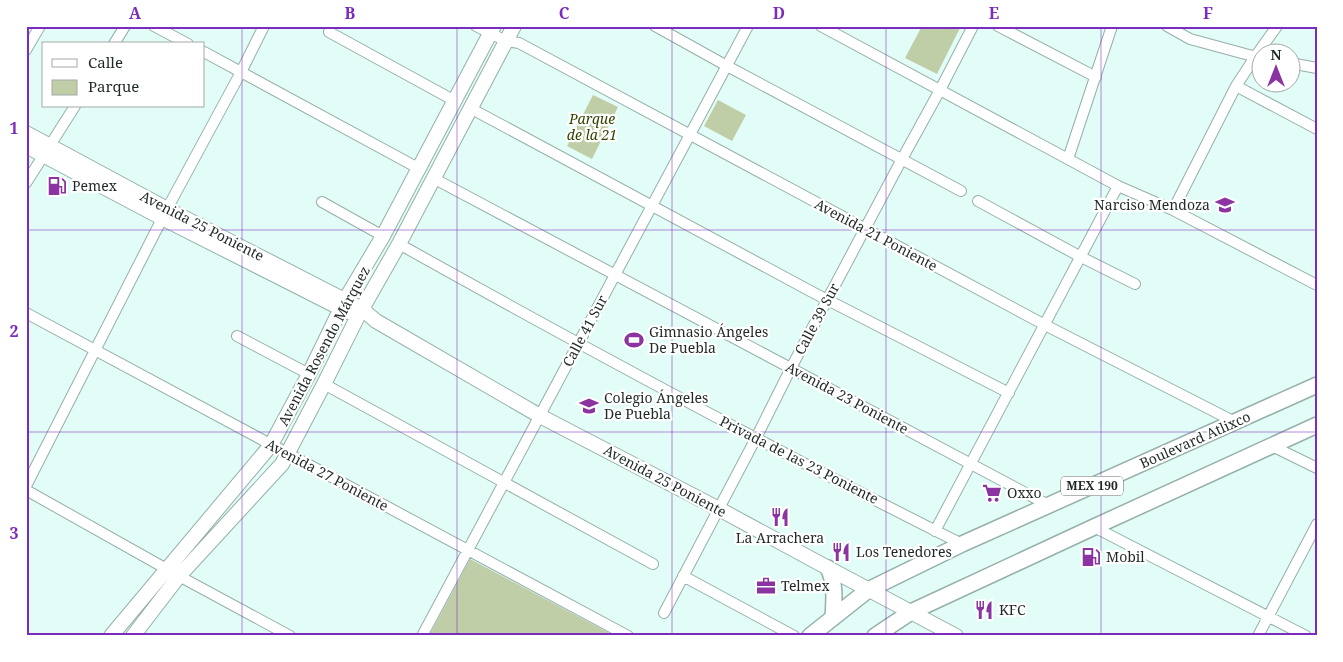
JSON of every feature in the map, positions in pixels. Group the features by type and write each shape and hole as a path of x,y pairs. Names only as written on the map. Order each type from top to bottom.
{"main road":[{"name":"Avenida Rosendo Márquez","path":"110,636 271,445 309,374 342,305 383,236 455,101 505,33"},
{"name":"Avenida Rosendo Márquez","path":"133,636 179,576 282,464 360,312 399,244 470,108 505,33"},
{"name":"Avenida 25 Poniente","path":"26,133 47,151 342,305 376,320 540,416 956,636"},
{"name":"Avenida 25 Poniente","path":"26,146 47,151"},
{"name":"Boulevard Atlixco","path":"810,636 868,590 962,544 1317,385"},
{"name":"MEX 190","path":"875,636 911,612 1317,425"},
{"path":"828,568 834,585 833,618"}],"street":[{"path":"26,50 40,26"},
{"path":"115,42 125,26"},
{"path":"154,26 184,42"},
{"path":"26,486 165,213 264,26"},
{"name":"Avenida 21 Poniente","path":"476,26 505,33 690,136 1045,325 1235,422"},
{"path":"655,26 961,190"},
{"name":"Calle 41 Sur","path":"422,636 748,26"},
{"path":"821,26 1118,186 1173,210 1317,285"},
{"name":"Calle 39 Sur","path":"664,613 756,438 790,368 973,26"},
{"path":"998,26 1096,77"},
{"path":"1068,159 1112,26"},
{"path":"1167,26 1190,39 1250,56"},
{"path":"1268,42 1277,26"},
{"path":"329,32 455,101"},
{"path":"205,53 418,168"},
{"path":"1300,65 1317,68"},
{"path":"1173,210 1236,86 1250,68"},
{"path":"1236,86 1317,129"},
{"path":"26,183 74,108"},
{"path":"470,108 827,299 1009,393"},
{"name":"Avenida 23 Poniente","path":"433,178 1050,506"},
{"path":"935,531 1118,186"},
{"path":"978,201 1135,284"},
{"path":"322,202 383,236"},
{"name":"Privada de las 23 Poniente","path":"399,244 578,344 962,544"},
{"name":"Avenida 27 Poniente","path":"26,314 628,636"},
{"path":"237,336 309,374"},
{"path":"324,384 653,564"},
{"path":"1272,446 1317,468"},
{"path":"26,490 290,636"},
{"path":"1258,636 1317,524"},
{"path":"1094,527 1306,636"},
{"path":"683,576 794,636"}],"green space":[{"path":"922,26 961,26 937,74 905,58"},
{"name":"Parque de la 21","path":"593,95 618,107 592,159 567,146"},
{"path":"718,100 746,115 732,141 704,126"},
{"path":"470,559 615,636 429,636"}],"place":[{"name":"Pemex","path":"57,186"},
{"name":"Narciso Mendoza","path":"1225,205"},
{"name":"Gimnasio Ángeles De Puebla","path":"634,340"},
{"name":"Colegio Ángeles De Puebla","path":"589,406"},
{"name":"Oxxo","path":"992,493"},
{"name":"La Arrachera","path":"780,517"},
{"name":"Los Tenedores","path":"841,552"},
{"name":"Mobil","path":"1091,557"},
{"name":"Telmex","path":"766,586"},
{"name":"KFC","path":"984,610"}]}
